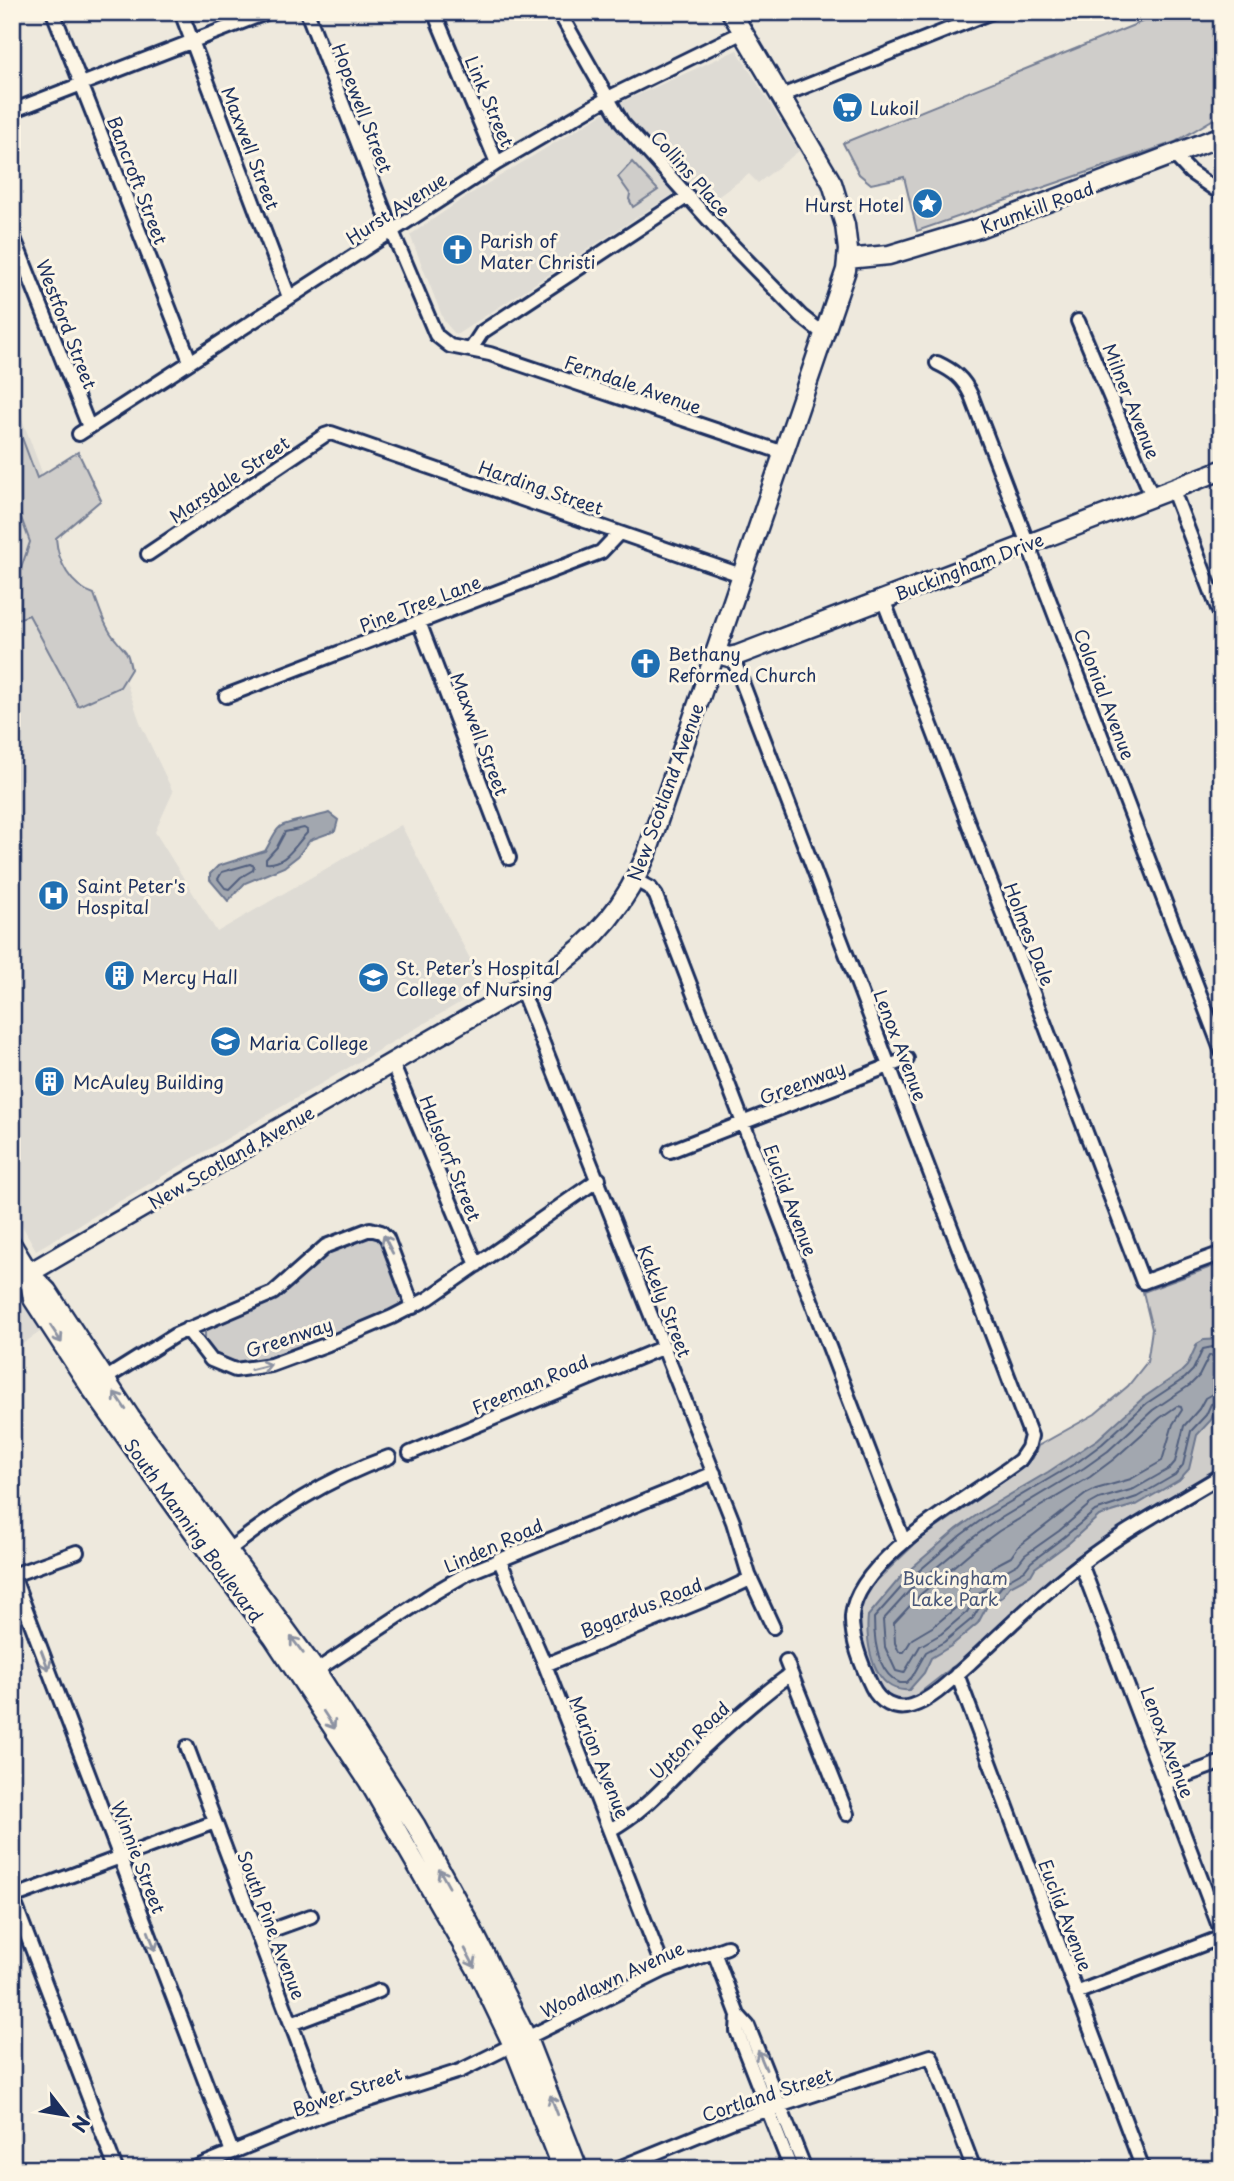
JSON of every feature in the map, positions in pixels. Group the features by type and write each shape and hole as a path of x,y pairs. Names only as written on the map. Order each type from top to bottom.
{"street":[{"name":"Bancroft Street","path":"53,12 190,361"},
{"name":"Maxwell Street","path":"181,12 289,297"},
{"path":"12,111 268,12"},
{"name":"Hopewell Street","path":"307,12 392,231 436,335 450,346 471,349"},
{"name":"Link Street","path":"434,12 497,163"},
{"name":"Collins Place","path":"559,12 622,123 801,316 825,335"},
{"name":"New Scotland Avenue","path":"12,1283 558,966 589,941 619,907 635,880 724,655 741,575 843,285 847,259 845,225 839,198 732,12"},
{"path":"781,96 992,12"},
{"name":"Hurst Avenue","path":"84,431 497,163 608,98 743,32"},
{"name":"Krumkill Road","path":"847,259 890,255 949,238 1028,211 1222,136"},
{"path":"1174,155 1185,167 1222,194"},
{"path":"471,349 482,332 688,196"},
{"name":"Westford Street","path":"12,233 84,431"},
{"name":"Milner Avenue","path":"1078,321 1152,496"},
{"name":"Ferndale Avenue","path":"471,349 784,453"},
{"name":"Colonial Avenue","path":"937,363 956,373 966,385 1029,543 1222,1052"},
{"name":"Harding Street","path":"329,433 741,575"},
{"name":"Marsdale Street","path":"148,554 329,433"},
{"name":"Buckingham Drive","path":"724,655 883,599 1222,470"},
{"path":"1172,488 1222,619"},
{"name":"Pine Tree Lane","path":"226,696 601,552 619,533"},
{"name":"Holmes Dale","path":"883,599 1143,1282 1222,1253"},
{"name":"Maxwell Street","path":"419,622 509,858"},
{"name":"Lenox Avenue","path":"724,655 890,1066 1029,1430 1031,1440 1024,1456 904,1542"},
{"name":"Euclid Avenue","path":"635,880 650,888 656,896 904,1542"},
{"name":"Kakely Street","path":"521,988 714,1473 739,1539 750,1579 773,1627"},
{"name":"Greenway","path":"670,1152 906,1059"},
{"name":"Halsdorf Street","path":"392,1063 477,1265"},
{"name":"Greenway","path":"187,1329 213,1362 229,1369 243,1370 271,1365 328,1344 413,1307 598,1179"},
{"path":"98,1383 161,1342 267,1297 326,1246 370,1229 379,1231 387,1238 413,1307"},
{"name":"South Manning Boulevard","path":"12,1245 29,1273 33,1299 98,1383 309,1675 409,1831 461,1925 520,2042 578,2169"},
{"name":"Freeman Road","path":"410,1453 664,1348"},
{"path":"220,1555 271,1517 315,1489 390,1457"},
{"name":"Linden Road","path":"309,1675 443,1587 499,1559 714,1473"},
{"path":"904,1542 873,1573 855,1600 853,1628 859,1656 874,1690 885,1702 896,1707 916,1704 957,1674 1081,1564 1124,1533 1222,1475"},
{"path":"13,1574 76,1552"},
{"name":"Marion Avenue","path":"499,1559 545,1665 664,1970"},
{"name":"Lenox Avenue","path":"1081,1564 1222,1935"},
{"name":"Winnie Street","path":"13,1574 232,2152"},
{"name":"Bogardus Road","path":"545,1665 714,1597 750,1579"},
{"name":"Upton Road","path":"610,1830 643,1808 698,1753 763,1695 788,1667 847,1814"},
{"name":"Euclid Avenue","path":"957,1674 1143,2169"},
{"name":"South Pine Avenue","path":"187,1747 325,2114"},
{"path":"1165,1783 1222,1762"},
{"path":"116,2169 12,1897 215,1822"},
{"path":"258,1935 311,1916"},
{"path":"1076,1993 1222,1935"},
{"name":"Woodlawn Avenue","path":"520,2042 664,1970 727,1947"},
{"path":"714,1952 738,2015 737,2031 806,2169"},
{"path":"291,2024 379,1991"},
{"name":"South Manning Boulevard","path":"520,2042 562,2169"},
{"name":"Bower Street","path":"192,2169 325,2114 449,2075 520,2042"},
{"name":"Cortland Street","path":"615,2169 736,2120 931,2056 974,2169"},
{"path":"774,2107 791,2169"}],"shaded area":[{"path":"737,50 799,151 758,183 749,174 708,204 693,181 456,335 444,321 410,235 467,196 622,102"},
{"name":"Maria College","path":"15,400 62,526 37,544 117,655 141,725 173,792 155,832 217,932 401,825 485,988 36,1250 12,1208 12,402"},
{"path":"12,1304 28,1307 46,1328 12,1351"}],"green space":[{"path":"1166,12 1222,12 1222,114 1175,142 917,231 904,177 871,184 859,174 843,143"},
{"path":"632,162 658,190 633,207 630,194 618,177"},
{"path":"12,411 37,478 78,452 101,500 56,538 57,547 72,579 94,594 109,630 127,655 131,669 120,687 78,706 29,615 12,621 12,583 19,574 30,542 12,502"},
{"path":"371,1235 382,1241 403,1295 402,1304 395,1309 290,1353 250,1365 227,1362 205,1345 205,1331 213,1322 273,1300 324,1254"},
{"name":"Buckingham Lake Park","path":"1222,1263 1222,1467 1110,1535 1078,1558 977,1648 917,1695 905,1700 890,1697 881,1689 870,1669 861,1635 860,1607 870,1587 919,1540 1017,1472 1033,1458 1038,1446 1095,1414 1128,1386 1147,1362 1149,1350 1152,1329 1143,1292"}],"water":[{"path":"329,813 338,820 335,831 310,840 298,856 284,867 245,883 228,901 210,880 210,874 218,866 265,851 275,832 283,825"},
{"name":"Buckingham Lake Park","path":"1222,1339 1222,1406 1197,1435 1189,1469 1179,1480 1138,1504 1099,1516 1035,1568 1031,1575 1010,1586 1002,1597 987,1606 978,1623 951,1646 931,1658 924,1673 909,1690 897,1689 887,1684 879,1675 870,1652 868,1616 900,1578 957,1529 984,1510 1098,1439 1143,1398 1181,1372 1187,1366 1197,1344 1204,1340"}],"place":[{"name":"Lukoil","path":"847,107"},
{"name":"Hurst Hotel","path":"927,204"},
{"name":"Parish of Mater Christi","path":"457,250"},
{"name":"Bethany Reformed Church","path":"645,663"},
{"name":"Saint Peter's Hospital","path":"54,895"},
{"name":"Mercy Hall","path":"119,976"},
{"name":"St. Peter’s Hospital College of Nursing","path":"373,977"},
{"name":"Maria College","path":"226,1042"},
{"name":"McAuley Building","path":"50,1081"}]}
